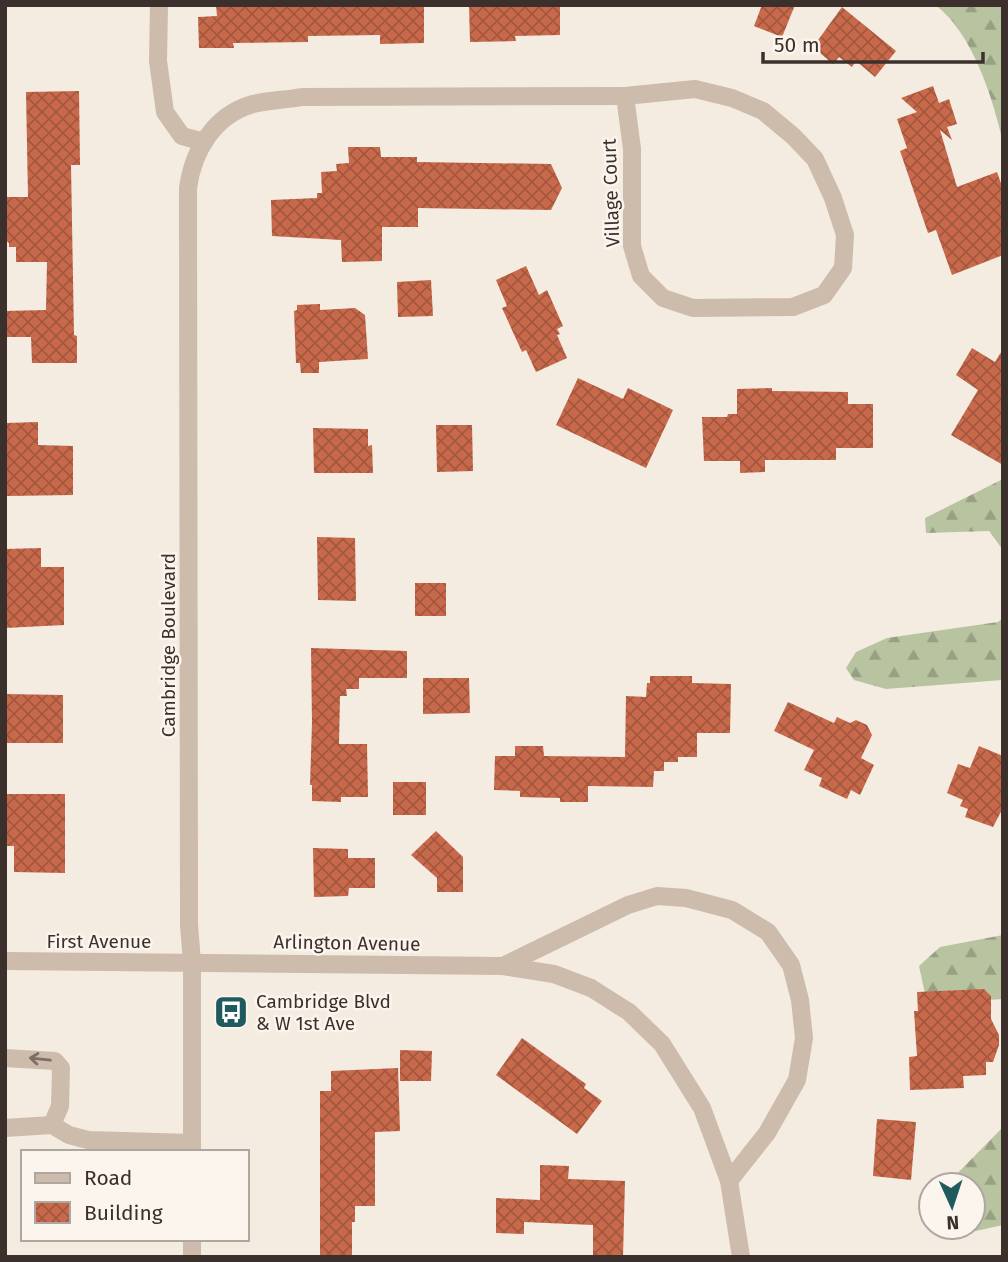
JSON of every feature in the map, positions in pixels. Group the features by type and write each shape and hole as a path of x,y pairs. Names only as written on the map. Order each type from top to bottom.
{"street":[{"path":"159,5 158,61 165,112 182,136 204,142"},
{"name":"Village Court","path":"204,142 221,120 252,104 302,97 625,96 695,89 732,98 763,111 816,159 845,235 843,268 824,295 793,307 693,308 663,298 641,276 632,246 632,149 625,96"},
{"name":"Cambridge Boulevard","path":"192,1147 188,188 191,164 204,142"},
{"name":"Arlington Avenue","path":"503,966 628,905 657,896 685,898 732,910 768,932 791,965 800,1000 804,1038 797,1080 767,1133 729,1181"},
{"name":"First Avenue","path":"5,961 192,962"},
{"name":"Arlington Avenue","path":"192,962 503,966 554,974 591,988 629,1012 662,1044 702,1108 729,1181 741,1257"},
{"path":"5,1058 55,1061 61,1069 60,1106 52,1125"},
{"path":"5,1128 52,1125 69,1135 88,1140 192,1147"}],"green space":[{"path":"935,5 1003,5 1003,143 994,107 970,49 960,32"},
{"path":"1003,479 1003,550 989,531 926,533 925,518"},
{"path":"1003,618 1003,680 886,689 854,680 846,668 856,652 887,638 998,622"},
{"path":"1003,935 1003,999 941,1003 925,994 919,966 940,947"},
{"path":"1003,1127 1003,1225 987,1229 987,1171 960,1171"}],"building":[{"path":"216,5 424,5 424,43 380,44 380,35 308,36 308,42 233,43 234,48 199,48 198,17 217,16"},
{"path":"469,5 560,5 560,35 515,36 516,41 470,42"},
{"path":"762,5 795,5 782,37 754,26"},
{"path":"842,7 896,51 875,77 856,61 852,67 839,57 833,64 813,47"},
{"path":"933,86 939,103 949,99 957,124 947,127 952,140 940,130 957,187 997,172 1003,189 1003,255 952,275 936,230 928,233 900,151 907,148 897,119 917,112 901,98"},
{"path":"79,91 80,165 71,165 74,335 77,336 77,363 32,363 31,337 5,337 5,311 46,310 47,262 16,262 16,247 9,247 5,240 5,197 28,197 26,92"},
{"path":"348,147 380,147 381,157 417,157 417,162 551,164 562,188 551,210 418,208 418,227 382,227 382,261 342,262 341,240 272,236 271,200 317,198 317,193 322,193 321,172 337,171 336,164 349,163"},
{"path":"526,266 539,295 547,290 563,326 557,329 560,334 557,335 567,358 536,372 526,350 522,352 502,308 507,306 496,280"},
{"path":"431,280 433,316 398,317 397,282"},
{"path":"320,304 320,310 355,308 365,315 368,359 319,362 319,373 301,373 300,363 296,363 294,311 297,310 297,305"},
{"path":"972,348 995,362 1003,349 1003,465 951,435 978,390 956,375"},
{"path":"578,378 623,399 628,388 673,410 646,468 556,425"},
{"path":"772,388 772,391 848,392 848,404 873,404 873,448 836,448 836,460 765,460 765,472 740,473 740,461 704,461 702,417 727,417 728,414 737,414 737,389"},
{"path":"38,422 38,445 73,446 73,495 7,496 6,423"},
{"path":"436,425 472,425 473,471 437,472"},
{"path":"313,428 368,429 368,446 372,445 373,473 314,473"},
{"path":"317,537 355,538 356,601 318,600"},
{"path":"41,548 41,567 64,567 64,625 5,628 5,549"},
{"path":"415,583 446,583 446,616 415,616"},
{"path":"311,648 407,651 407,678 359,678 359,689 346,689 347,696 340,696 339,744 367,744 368,797 341,797 341,802 312,801"},
{"path":"650,676 692,676 692,683 731,684 730,733 697,733 697,757 678,757 678,762 664,762 664,771 654,771 653,787 588,786 588,802 520,797 520,791 494,790 495,756 515,756 515,746 543,746 544,756 625,757 626,696 646,697"},
{"path":"423,678 469,678 470,713 423,714"},
{"path":"5,694 63,695 63,743 5,743"},
{"path":"788,702 834,723 837,717 850,723 856,720 867,725 872,735 861,758 874,765 860,795 851,790 847,799 819,786 822,778 804,770 814,750 774,731"},
{"path":"979,746 1003,756 1003,808 993,827 965,817 968,809 960,806 963,800 947,793 958,764 970,768"},
{"path":"393,782 426,782 426,815 393,815"},
{"path":"5,794 65,794 65,873 14,872 14,846 5,846"},
{"path":"436,831 463,857 463,892 437,892 437,878 411,855"},
{"path":"313,848 348,849 348,858 375,858 375,888 349,888 348,896 314,897"},
{"path":"984,989 991,996 991,1019 999,1035 999,1045 993,1062 986,1062 986,1075 963,1076 964,1088 910,1090 909,1057 917,1056 914,1011 918,1011 917,992"},
{"path":"522,1038 586,1084 584,1088 602,1101 577,1134 496,1075"},
{"path":"400,1050 432,1051 431,1081 400,1081"},
{"path":"398,1068 400,1131 375,1132 375,1206 355,1206 352,1257 320,1257 320,1091 331,1091 331,1071"},
{"path":"877,1119 916,1122 911,1180 873,1176"},
{"path":"540,1165 569,1166 568,1179 625,1181 623,1257 593,1257 593,1225 524,1222 524,1234 496,1233 496,1198 540,1200"}],"place":[{"name":"Cambridge Blvd & W 1st Ave","path":"231,1012"}]}
